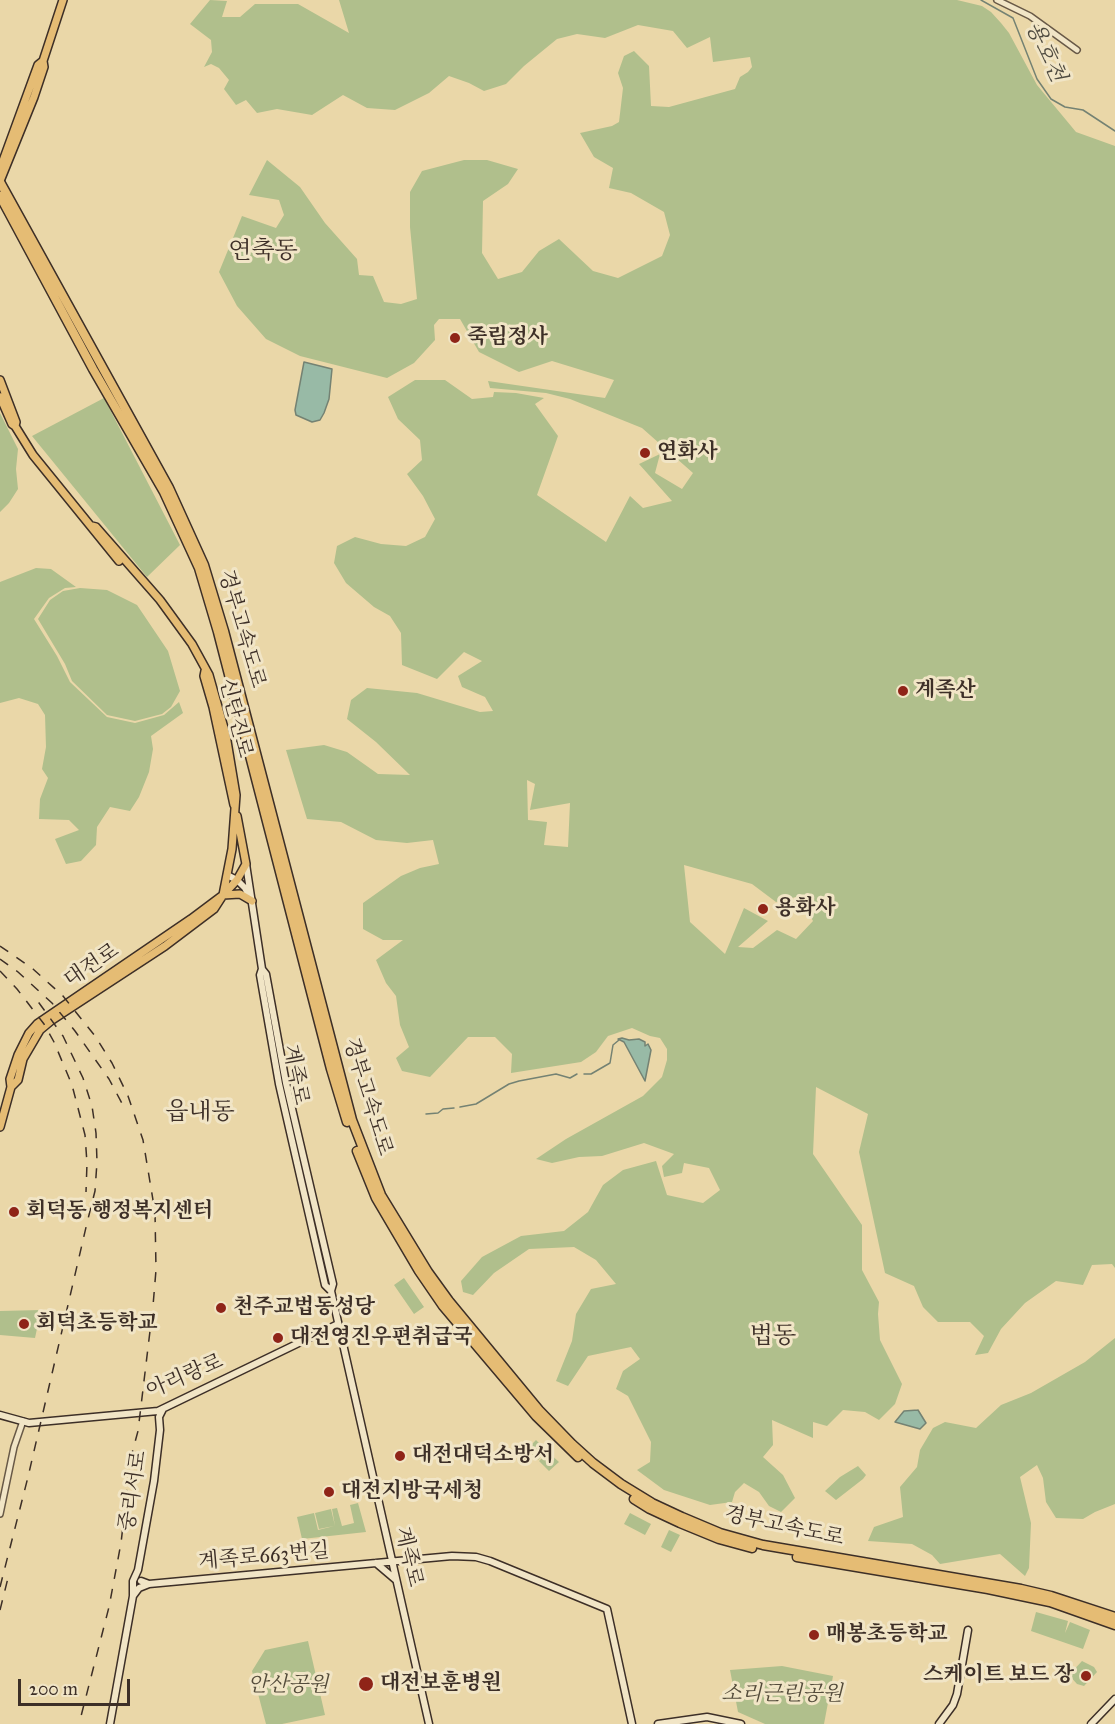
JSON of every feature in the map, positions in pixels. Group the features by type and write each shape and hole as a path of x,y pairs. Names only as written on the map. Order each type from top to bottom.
{"highway":[{"name":"경부고속도로","path":"0,182 169,488 204,565 224,630 352,1120 381,1195 428,1272 449,1301 539,1410 572,1444 621,1484 681,1517 720,1533 763,1545 1021,1589 1051,1596 1115,1617"},
{"name":"경부고속도로","path":"0,196 88,360 164,492 199,567 218,632 331,1070 347,1122 376,1198 418,1271 443,1306 536,1416 568,1449 650,1509 707,1535 747,1547 1050,1602 1115,1625"}],"main road":[{"path":"0,182 2,168 34,97 63,0"},
{"name":"신탄진로","path":"0,380 16,423 15,426"},
{"name":"신탄진로","path":"0,397 12,424 33,455 93,530 157,603 162,605 192,644 209,675 226,735 236,795 235,809 246,864"},
{"path":"235,809 232,849 223,895 240,894 252,902"},
{"name":"대전로","path":"0,1127 11,1087 18,1080 23,1059 40,1030 192,927 214,909 237,880 246,864"},
{"name":"계족로","path":"246,864 262,969 266,974 286,1083 333,1284 331,1291 338,1324 429,1724"},
{"path":"227,875 237,880 245,888 252,902"},
{"name":"아리랑로","path":"0,1415 29,1423 163,1409 338,1324"},
{"name":"중리서로","path":"134,1595 141,1581 160,1430 159,1417 163,1409"},
{"path":"152,1411 159,1417"},
{"name":"계족로663번길","path":"141,1581 452,1556 476,1557 608,1609 632,1724"},
{"path":"376,1563 396,1580"},
{"path":"110,1724 134,1595 141,1581"},
{"path":"939,1724 953,1705 957,1694 969,1630"},
{"path":"1091,1724 1115,1699"},
{"path":"658,1724 707,1717 741,1724"}],"street":[{"path":"997,0 1030,16 1077,50"},
{"path":"0,1514 14,1447 23,1421"}],"green space":[{"path":"210,0 227,1 222,17 240,17 255,4 298,4 349,33 339,0 957,0 982,6 1001,23 1009,33 1037,85 1076,132 1115,146 1115,1268 1112,1264 1092,1265 1083,1285 1056,1281 1025,1303 1001,1329 988,1353 975,1355 984,1336 970,1322 938,1322 923,1307 914,1286 885,1273 859,1152 868,1114 816,1087 813,1154 862,1225 862,1270 879,1302 880,1340 902,1384 895,1404 879,1420 865,1412 843,1410 827,1426 813,1422 813,1438 772,1420 773,1445 763,1457 783,1475 795,1498 781,1512 769,1506 759,1492 744,1483 735,1492 732,1502 710,1505 664,1490 637,1470 650,1462 651,1442 628,1396 616,1389 623,1371 640,1359 631,1347 588,1356 568,1386 556,1381 572,1341 576,1314 591,1289 616,1284 596,1260 574,1247 529,1249 494,1273 473,1295 463,1292 461,1281 482,1257 521,1236 564,1231 588,1212 603,1185 623,1170 656,1161 667,1195 703,1203 720,1190 709,1168 684,1163 682,1173 664,1177 662,1166 674,1154 644,1143 602,1156 579,1157 552,1163 536,1159 566,1139 643,1096 662,1077 667,1060 667,1049 660,1038 632,1028 608,1036 596,1052 581,1062 511,1073 512,1054 495,1037 468,1037 430,1077 402,1071 396,1058 409,1047 400,1025 396,996 386,983 376,960 403,940 383,940 363,929 363,903 401,876 420,868 439,864 433,840 407,843 376,840 341,822 307,819 286,750 324,745 347,752 378,774 410,775 376,742 347,719 351,700 367,688 417,693 480,712 493,711 485,697 462,687 458,676 482,661 464,652 437,679 402,665 401,633 390,616 374,607 346,583 334,563 337,546 355,537 381,544 406,546 425,537 435,519 423,496 407,474 422,460 420,440 398,419 388,397 415,380 445,380 472,399 493,397 494,392 544,398 535,404 558,436 537,495 606,542 630,496 643,508 672,501 639,464 660,454 655,473 682,489 693,473 642,428 570,399 546,393 490,388 488,381 605,398 614,380 552,361 519,372 479,352 460,319 439,319 434,325 435,340 414,363 387,378 300,356 266,339 237,306 219,272 242,216 276,228 284,215 279,200 249,195 267,160 300,187 325,223 357,259 359,275 373,276 384,302 401,304 417,299 410,227 410,192 422,171 464,160 487,160 518,169 508,184 483,201 482,253 498,279 522,272 539,251 559,239 593,271 618,278 662,256 670,235 664,212 631,193 609,188 613,168 594,157 580,133 612,126 619,122 623,88 618,73 624,56 634,51 649,66 651,106 669,107 735,89 740,77 752,67 750,57 713,62 710,37 687,48 673,31 638,25 605,38 577,34 557,39 506,84 484,91 449,76 429,93 395,110 367,108 343,95 312,115 277,109 257,113 246,100 236,105 224,89 229,80 219,68 211,64 204,67 212,52 211,40 190,24","holes":["527,780 535,784 530,810 570,803 568,847 544,845 547,822 528,820","684,865 752,884 776,902 800,896 813,921 796,939 777,930 753,948 738,947 768,921 744,908 725,954 690,922"]},
{"path":"104,398 180,545 147,577 32,436"},
{"path":"0,413 18,449 16,469 18,489 0,512"},
{"path":"36,568 51,569 76,587 65,588 49,598 34,619 70,682 107,717 135,723 164,715 179,702 183,713 151,736 153,749 149,772 139,797 130,811 110,807 97,827 96,845 81,861 66,864 55,839 79,830 69,820 39,819 40,799 48,778 42,769 46,747 45,715 38,704 19,698 0,703 0,582"},
{"path":"80,588 107,590 137,605 168,651 180,691 171,707 162,714 135,721 107,715 72,681 65,664 38,619 50,600 63,591"},
{"path":"404,1278 424,1307 414,1314 394,1285"},
{"path":"41,1310 35,1338 0,1335 0,1311"},
{"path":"1115,1338 1115,1504 1083,1519 1056,1518 1046,1502 1043,1478 1037,1465 1020,1477 1031,1523 1029,1568 1025,1576 1000,1554 940,1564 932,1555 912,1544 868,1541 874,1527 903,1517 900,1487 917,1467 920,1450 933,1428 945,1422 976,1428 1001,1405 1031,1393 1085,1362"},
{"path":"536,1440 547,1451 538,1460 527,1449"},
{"path":"548,1452 559,1462 549,1471 539,1461"},
{"path":"858,1466 866,1475 836,1500 825,1491 840,1477"},
{"path":"358,1503 366,1532 302,1539 297,1517 314,1513 318,1530 334,1526 319,1529 315,1513 331,1509 335,1526 332,1509 337,1508 342,1526 354,1523 350,1505"},
{"path":"630,1513 651,1524 645,1535 624,1524"},
{"path":"669,1530 680,1535 671,1552 661,1547"},
{"path":"1036,1612 1068,1621 1065,1633 1070,1622 1090,1630 1083,1649 1031,1631"},
{"name":"안산공원","path":"308,1641 325,1715 282,1724 266,1724 252,1671 265,1650"},
{"name":"스케이트 보드 장","path":"1082,1661 1094,1667 1097,1672 1084,1686 1077,1684 1069,1675"},
{"name":"소리근린공원","path":"782,1666 833,1676 824,1724 765,1724 738,1712 730,1670"}],"shaded area":[{"path":"304,362 332,369 329,399 324,413 320,420 312,422 296,415 295,410"},
{"path":"618,1039 639,1039 645,1042 645,1046 648,1044 651,1050 645,1081 624,1042"},
{"path":"918,1410 926,1423 920,1429 895,1422 904,1411"}],"waterway":[{"name":"용호천","path":"981,0 1013,18 1037,79 1051,99 1065,107 1083,110 1115,131"},
{"path":"584,1074 591,1074 610,1063 613,1045 619,1040"},
{"path":"460,1107 476,1104 509,1084 519,1081 556,1074 570,1078 577,1074"},
{"path":"426,1114 454,1108"}],"railway":[{"path":"0,946 33,969 63,996 95,1036 112,1063 128,1096 143,1140 155,1212 156,1270 138,1431 131,1457 121,1543 109,1607 79,1724"},
{"path":"0,959 52,1003 109,1079 125,1109"},
{"path":"0,971 44,1024 72,1085 85,1135 86,1192"},
{"path":"0,1587 95,1191 97,1162 92,1106 83,1078 63,1036 34,996"},
{"path":"0,1610 8,1578"}],"place":[{"name":"죽림정사","path":"455,338"},
{"name":"연화사","path":"645,453"},
{"name":"계족산","path":"903,691"},
{"name":"용화사","path":"763,909"},
{"name":"회덕동 행정복지센터","path":"14,1212"},
{"name":"천주교법동성당","path":"221,1308"},
{"name":"회덕초등학교","path":"24,1324"},
{"name":"대전영진우편취급국","path":"278,1338"},
{"name":"대전대덕소방서","path":"400,1456"},
{"name":"대전지방국세청","path":"329,1492"},
{"name":"매봉초등학교","path":"814,1635"},
{"name":"스케이트 보드 장","path":"1086,1676"},
{"name":"대전보훈병원","path":"366,1684"}],"district":[{"name":"연축동","path":"263,252"},
{"name":"읍내동","path":"200,1113"},
{"name":"법동","path":"773,1337"}]}
